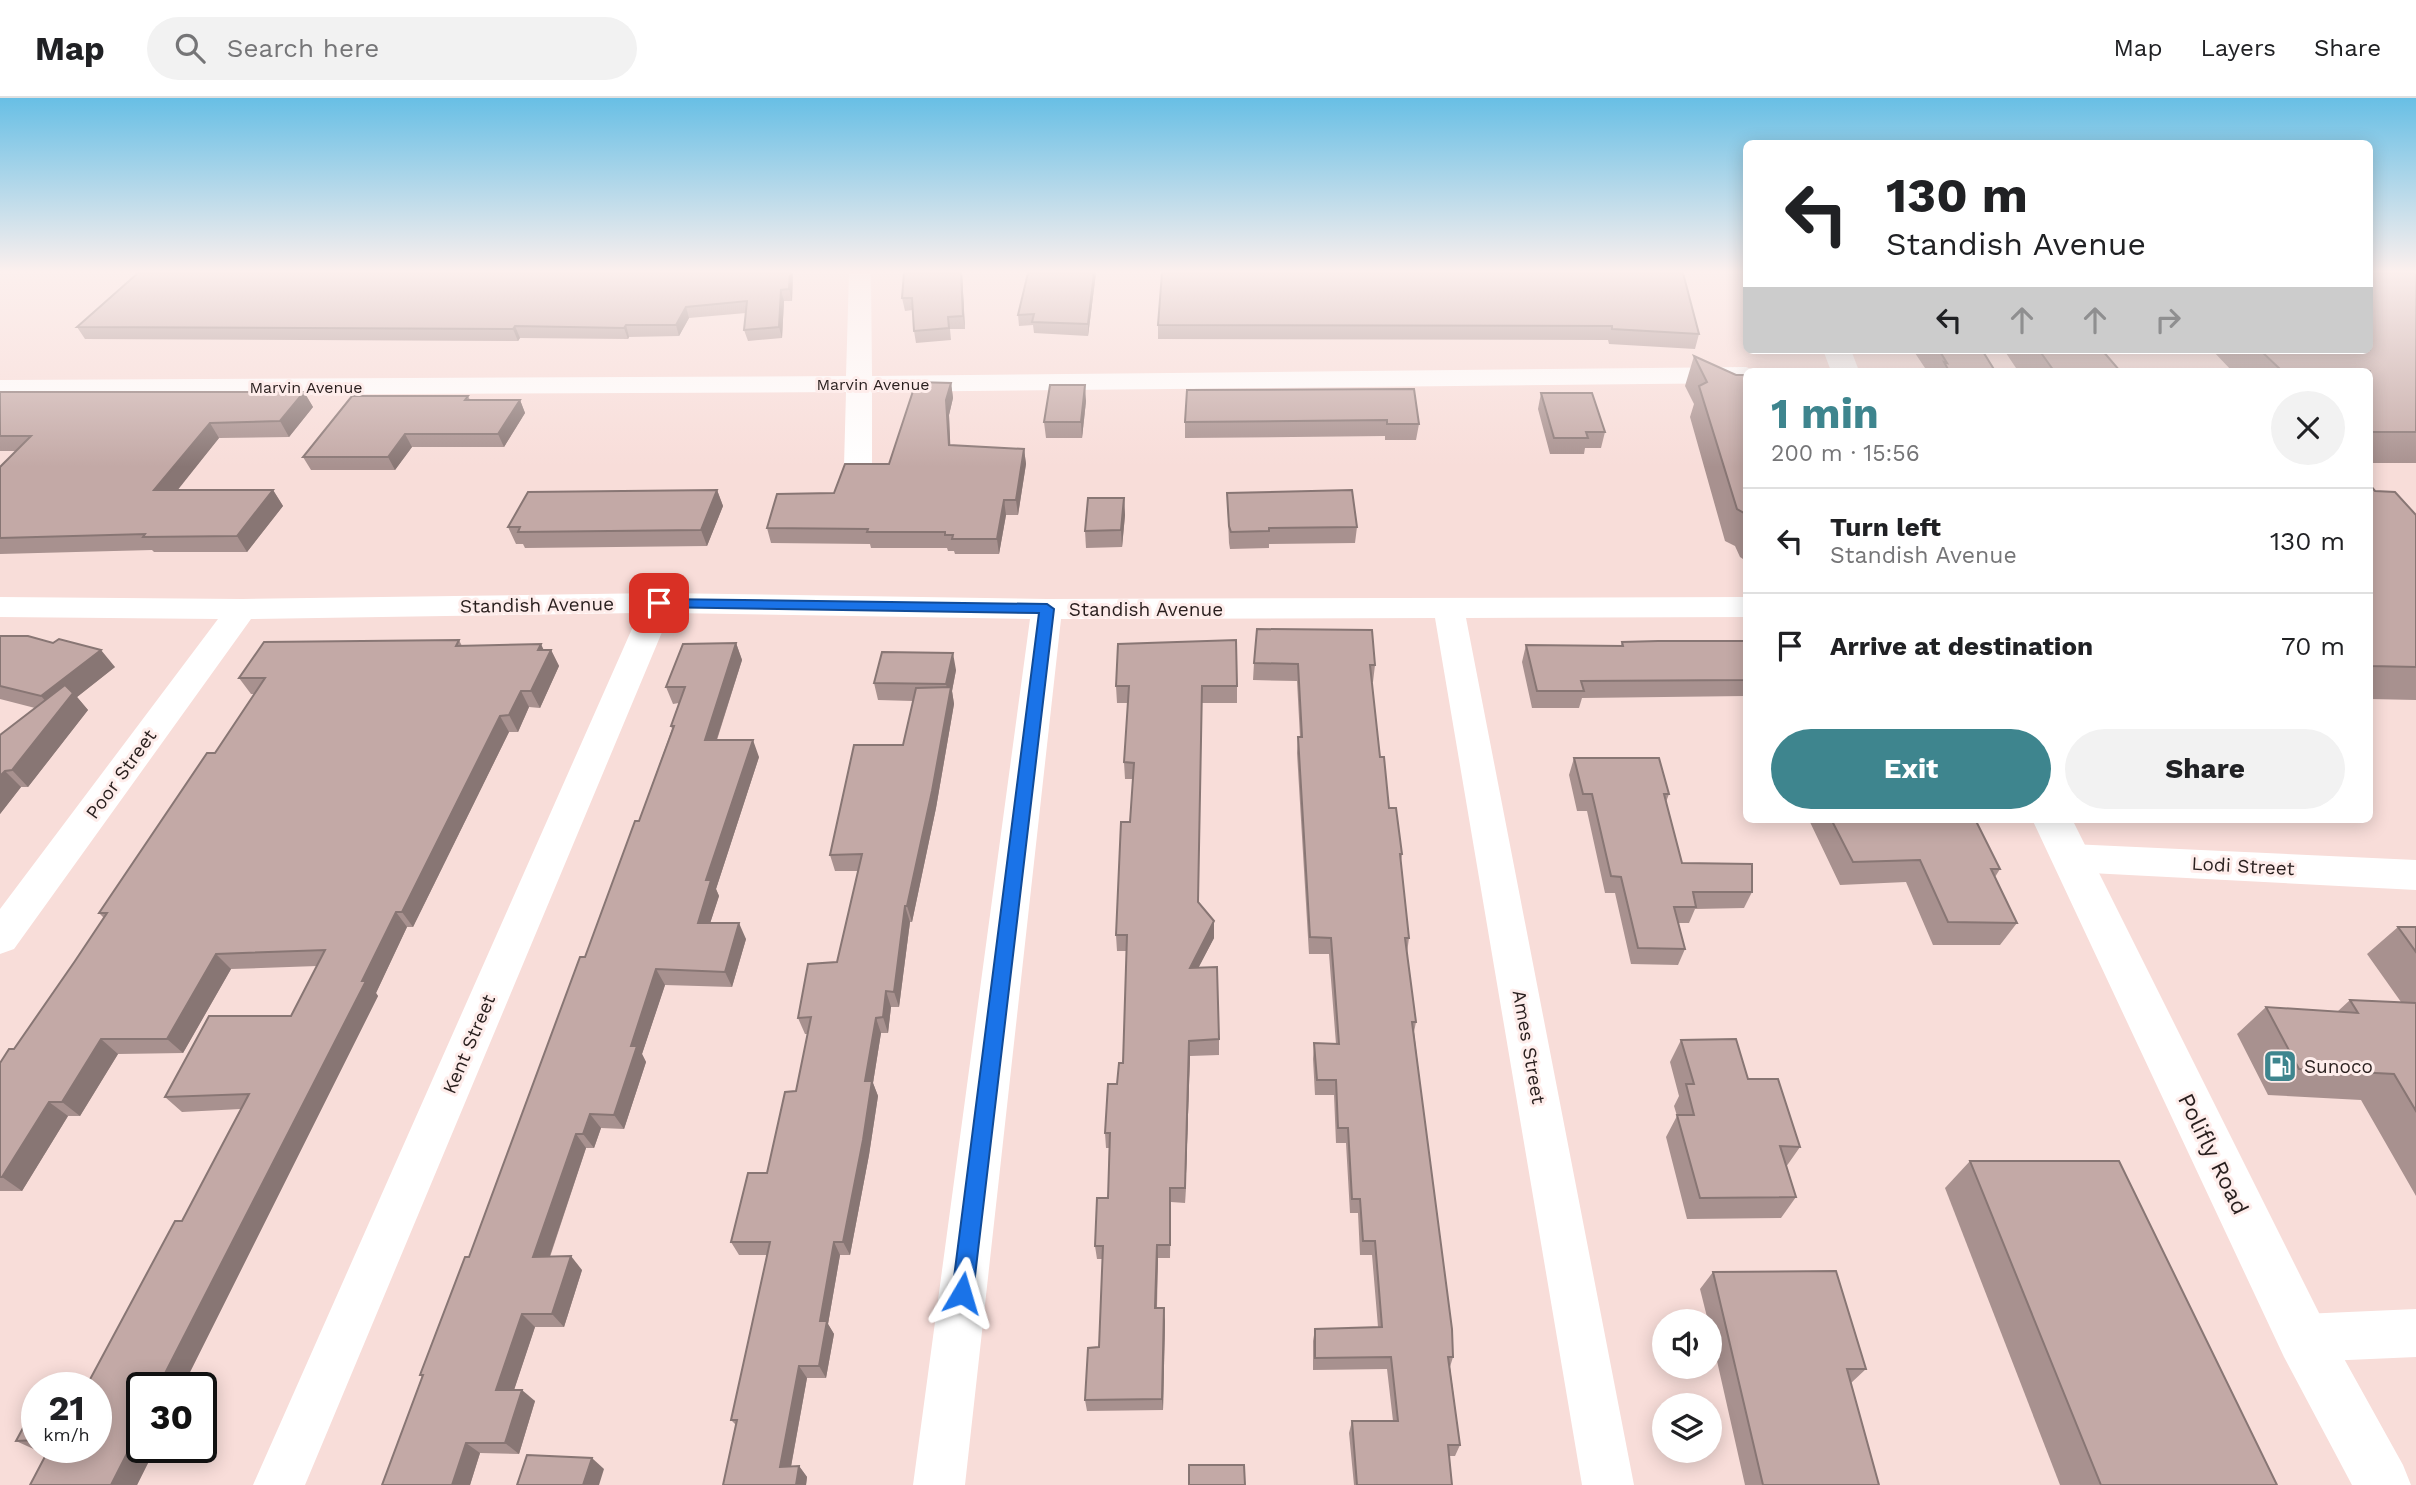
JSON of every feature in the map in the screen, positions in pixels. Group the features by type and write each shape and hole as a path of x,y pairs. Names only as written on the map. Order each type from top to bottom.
{"main road":[{"name":"Polifly Road","path":"2061,838 2303,1339 2383,1485"}],"street":[{"path":"858,466 859,338"},
{"name":"Marvin Avenue","path":"0,388 859,384 1743,374"},
{"name":"Standish Avenue","path":"0,607 242,609 659,603 1047,609 1743,607"},
{"name":"Kent Street","path":"279,1485 659,603"},
{"name":"Ames Street","path":"1449,608 1608,1485"},
{"name":"Poor Street","path":"0,939 242,609"},
{"path":"939,1485 1047,609"},
{"name":"Lodi Street","path":"2061,838 2416,875"},
{"path":"2303,1339 2416,1333"}],"building":[{"path":"2373,338 2416,338 2416,432 2373,432 2373,368 2279,368 2264,354 2373,354"},
{"path":"1941,354 1984,354 1993,368 1947,368 1944,362 1947,363"},
{"path":"2042,354 2105,354 2117,368 2052,368"},
{"path":"1694,356 1736,375 1743,375 1743,512 1737,509 1699,386 1707,382"},
{"path":"916,382 951,383 946,400 949,445 1024,449 1016,500 1004,500 997,539 952,539 953,535 945,535 945,532 767,528 777,494 834,493 845,464 889,464"},
{"path":"1050,385 1085,385 1081,422 1044,422"},
{"path":"1414,389 1419,424 1387,424 1387,420 1185,422 1187,390"},
{"path":"0,392 304,392 280,421 210,423 154,490 273,490 237,536 143,537 145,534 0,538 0,467 31,436 0,436"},
{"path":"1541,393 1592,393 1605,432 1586,432 1588,438 1554,438"},
{"path":"352,396 468,396 465,400 520,400 498,434 405,434 388,457 303,457"},
{"path":"2373,489 2395,492 2416,515 2416,667 2373,666"},
{"path":"717,490 701,530 518,532 520,527 508,527 528,492"},
{"path":"1352,490 1357,527 1269,528 1269,531 1231,532 1229,526 1227,493"},
{"path":"1088,498 1124,498 1121,530 1085,531"},
{"path":"1257,629 1372,630 1375,665 1370,665 1380,757 1384,757 1389,808 1396,808 1402,854 1409,938 1405,938 1416,1022 1412,1022 1452,1329 1453,1357 1448,1357 1460,1445 1448,1445 1452,1485 1357,1485 1352,1421 1398,1421 1391,1357 1315,1358 1315,1329 1382,1327 1375,1241 1363,1241 1360,1199 1352,1199 1348,1128 1338,1128 1336,1080 1317,1080 1314,1043 1339,1044 1331,938 1310,937 1298,737 1302,737 1298,664 1254,663"},
{"path":"0,636 28,636 53,643 59,639 101,650 41,696 0,686"},
{"path":"459,640 456,646 541,644 538,650 551,650 531,691 521,691 509,715 500,716 402,912 396,912 362,981 366,981 166,1372 126,1372 126,1455 111,1485 30,1485 42,1463 112,1463 112,1372 94,1372 175,1221 182,1221 249,1094 165,1097 209,1016 291,1016 325,950 216,954 167,1039 101,1039 62,1102 49,1102 2,1177 0,1063 9,1049 14,1049 75,961 107,913 99,913 207,753 215,753 265,678 239,678 264,642"},
{"path":"1236,640 1237,686 1202,686 1198,902 1214,921 1190,968 1217,967 1219,1039 1189,1041 1185,1188 1170,1188 1170,1245 1157,1245 1155,1308 1164,1308 1162,1399 1085,1400 1088,1348 1099,1347 1103,1246 1095,1246 1097,1198 1108,1198 1110,1133 1105,1133 1108,1084 1117,1084 1119,1063 1123,1063 1127,935 1116,935 1121,822 1130,822 1134,763 1124,762 1129,686 1116,686 1118,644"},
{"path":"1743,641 1743,680 1581,681 1584,691 1537,691 1526,645 1623,646 1622,642"},
{"path":"736,643 705,740 753,740 706,880 711,880 698,923 739,923 725,972 656,969 631,1046 637,1046 614,1115 590,1114 583,1134 576,1134 533,1257 571,1256 552,1314 522,1314 496,1390 522,1390 505,1443 466,1443 452,1485 382,1485 423,1375 420,1375 465,1257 469,1257 580,957 585,957 635,821 639,821 674,726 671,726 685,687 666,687 683,644"},
{"path":"882,652 953,653 946,684 874,683"},
{"path":"65,685 73,693 12,770 5,771 0,776 0,735"},
{"path":"951,687 932,791 905,906 894,992 886,991 883,1017 876,1018 865,1081 872,1081 863,1140 843,1242 834,1242 820,1321 827,1321 819,1366 799,1366 780,1467 799,1466 796,1485 723,1485 737,1420 731,1420 770,1242 731,1242 748,1173 767,1173 785,1092 796,1091 811,1017 798,1018 808,964 837,962 862,854 830,855 854,745 903,745 916,688"},
{"path":"1574,758 1659,758 1669,794 1664,794 1682,863 1752,864 1752,892 1693,892 1696,907 1674,907 1685,949 1638,948 1621,877 1611,876 1592,794 1583,794"},
{"path":"1833,823 1977,823 2000,869 1991,869 2017,923 1948,922 1920,860 1853,862"},
{"path":"2398,927 2416,927 2416,952"},
{"path":"2350,1000 2416,1003 2416,1111 2394,1074 2299,1069 2266,1007 2358,1013"},
{"path":"1736,1039 1748,1079 1778,1079 1800,1147 1780,1146 1796,1197 1700,1198 1677,1115 1694,1115 1686,1084 1694,1084 1681,1040"},
{"path":"1970,1161 2119,1161 2277,1485 2101,1485"},
{"path":"1836,1271 1866,1369 1847,1369 1879,1485 1763,1485 1713,1272"},
{"path":"527,1455 592,1458 583,1485 517,1485"},
{"path":"1189,1465 1244,1465 1245,1485 1189,1485"}],"place":[{"name":"Sunoco","path":"2280,1066"}],"route":[{"path":"659,603 1047,609 962,1293"}]}
